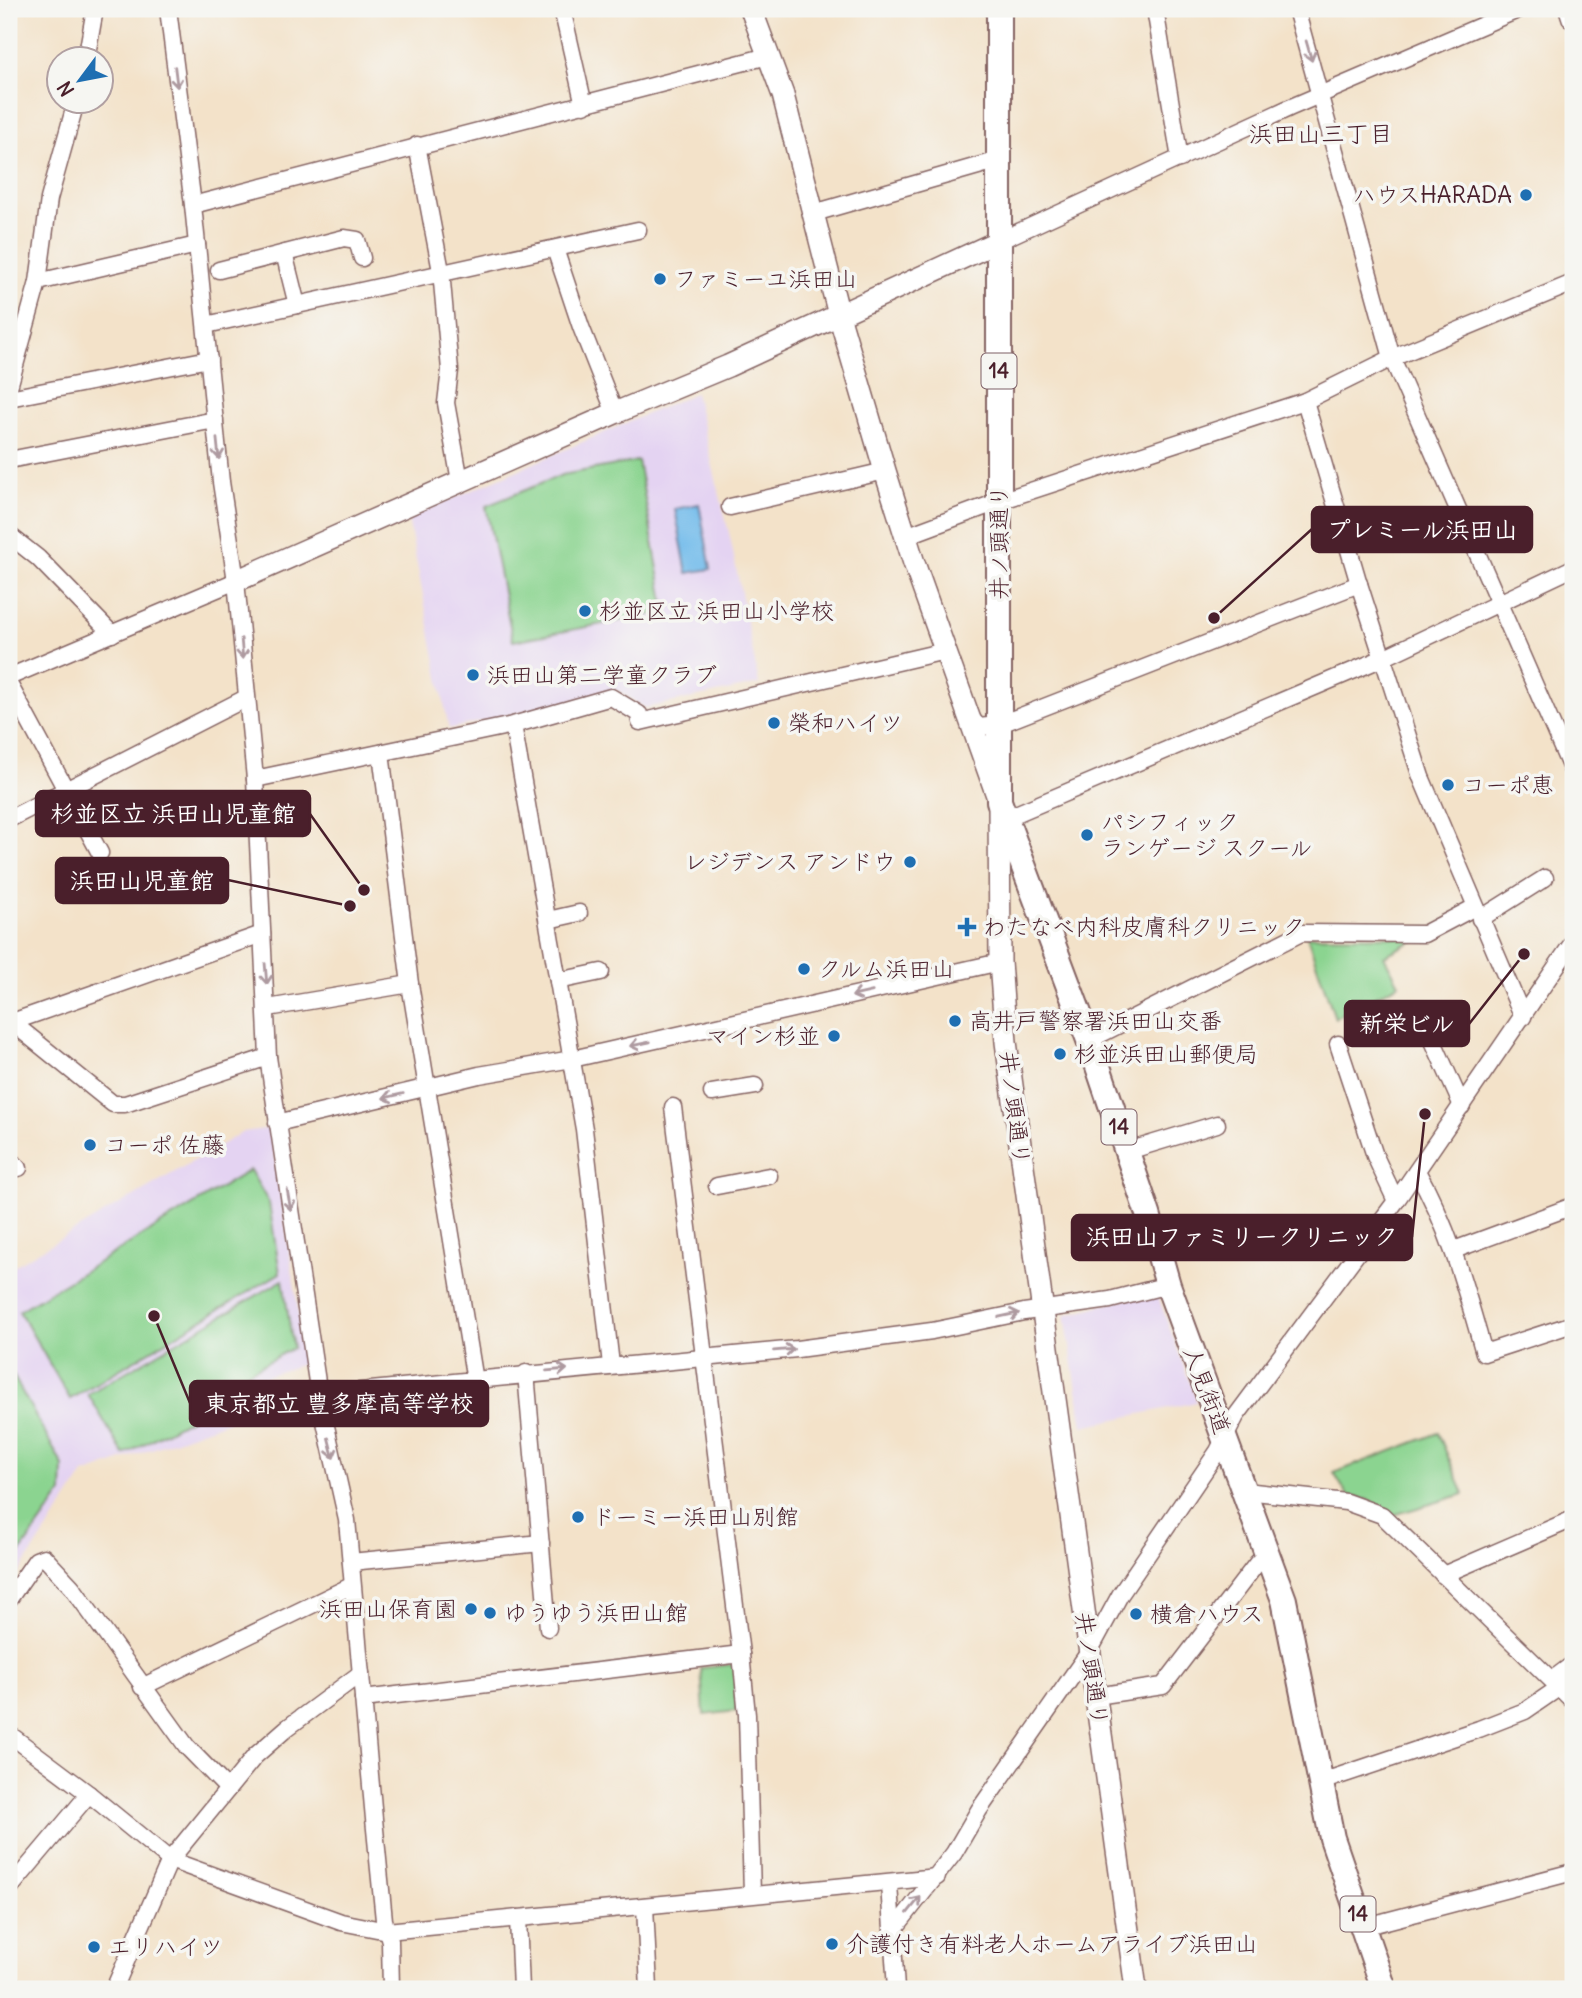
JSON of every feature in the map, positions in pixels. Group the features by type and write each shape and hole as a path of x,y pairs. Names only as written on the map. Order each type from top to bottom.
{"main road":[{"name":"井ノ頭通り","path":"999,9 998,725 1001,810"},
{"name":"人見街道","path":"1001,810 1089,1040 1128,1151 1168,1285 1284,1600 1332,1838 1384,1989"}],"street":[{"path":"88,46 95,9"},
{"path":"168,9 236,582 255,779 268,1008 268,1057 319,1395 344,1500 391,1989"},
{"path":"562,9 584,105"},
{"path":"751,9 783,95 839,315 885,471 1001,810 1383,658 1573,568"},
{"path":"1155,9 1180,159"},
{"path":"1296,9 1321,94 1357,240 1392,358 1500,603 1568,742 1573,773"},
{"path":"9,677 236,582 839,315 1321,94 1520,9"},
{"path":"1570,9 1573,18"},
{"path":"193,205 417,145 584,105 658,82 768,56"},
{"path":"9,387 38,282 49,199 72,116"},
{"path":"417,145 441,271 450,370 446,403 460,481"},
{"path":"814,213 999,160"},
{"path":"206,325 441,271 638,230"},
{"path":"219,270 344,237 357,240 362,258"},
{"path":"38,282 197,245"},
{"path":"555,249 581,327 615,412"},
{"path":"284,253 296,305"},
{"path":"906,536 1000,501 1306,401 1392,358 1573,283"},
{"path":"9,398 209,359"},
{"path":"1306,401 1359,584 1421,777 1523,1017"},
{"path":"9,460 215,420"},
{"path":"730,507 885,471"},
{"path":"9,535 38,558 112,634"},
{"path":"967,712 979,727 998,725 1359,584"},
{"path":"255,779 513,725 611,697 639,714 640,722 945,651"},
{"path":"9,684 100,853"},
{"path":"9,819 246,698"},
{"path":"513,725 584,1129 611,1365"},
{"path":"381,753 411,984 475,1381"},
{"name":"井ノ頭通り","path":"1001,810 1000,962 1006,1042 1136,1989"},
{"path":"1089,1040 1301,933 1424,934 1477,913 1545,878"},
{"path":"548,920 579,913"},
{"path":"10,1021 262,934"},
{"path":"892,1932 937,1877 979,1810 1088,1653 1120,1595 1225,1438 1236,1416 1396,1201 1571,949"},
{"path":"277,1123 429,1087 572,1059 1000,962"},
{"path":"558,981 601,972"},
{"path":"268,1008 411,984"},
{"path":"10,1021 113,1104 125,1104 268,1057"},
{"path":"1429,1032 1462,1106"},
{"path":"1338,1044 1375,1156 1396,1201"},
{"path":"712,1093 755,1086"},
{"path":"673,1107 741,1654 747,1715 752,1894"},
{"path":"1128,1151 1217,1124"},
{"path":"1417,1171 1439,1209 1485,1353 1573,1324"},
{"path":"717,1186 769,1176"},
{"path":"1454,1250 1573,1206"},
{"path":"319,1395 797,1349 932,1331 1042,1309 1110,1300 1168,1285"},
{"path":"526,1373 548,1628"},
{"path":"1245,1491 1346,1502 1382,1515 1573,1701"},
{"path":"1443,1575 1571,1524"},
{"path":"351,1562 541,1543"},
{"path":"9,1599 36,1560 44,1557 72,1587 187,1747 228,1789"},
{"path":"1096,1696 1163,1686 1258,1562"},
{"path":"142,1687 351,1586"},
{"path":"363,1699 741,1654"},
{"path":"1321,1782 1525,1711 1557,1683 1573,1664"},
{"path":"114,1989 170,1860 255,1756 287,1728 361,1673"},
{"path":"9,1734 170,1860 341,1922 387,1931 752,1894 889,1884 937,1877"},
{"path":"9,1889 89,1794"},
{"path":"1363,1927 1573,1872"},
{"path":"889,1884 896,1989"},
{"path":"645,1906 649,1989"},
{"path":"518,1918 521,1989"},
{"path":"9,1982 17,1989"}],"shaded area":[{"name":"杉並区立 浜田山小学校","path":"695,393 730,537 759,684 645,708 617,690 449,729 408,518"},
{"path":"271,1128 306,1363 236,1386 242,1416 84,1474 9,1588 9,1269 243,1132"},
{"path":"1156,1291 1197,1402 1083,1426 1065,1315"}],"green space":[{"path":"638,461 666,612 513,641 486,506 562,475"},
{"path":"1307,936 1420,937 1384,956 1399,984 1335,1018"},
{"path":"250,1170 269,1203 280,1273 70,1399 19,1311"},
{"path":"283,1280 293,1348 221,1387 226,1399 124,1455 88,1394"},
{"path":"9,1368 63,1466 62,1493 9,1568"},
{"path":"1438,1433 1464,1494 1394,1515 1369,1500 1348,1496 1334,1473"},
{"path":"735,1664 736,1711 704,1715 701,1668"}],"water":[{"path":"699,504 711,569 687,573 675,509"}],"place":[{"name":"ハウスHARADA","path":"1526,195"},
{"name":"ファミーユ浜田山","path":"660,279"},
{"name":"杉並区立 浜田山小学校","path":"585,611"},
{"name":"プレミール浜田山","path":"1214,618"},
{"name":"浜田山第二学童クラブ","path":"473,675"},
{"name":"榮和ハイツ","path":"774,723"},
{"name":"コーポ恵","path":"1448,785"},
{"name":"パシフィック ランゲージ スクール","path":"1087,835"},
{"name":"レジデンス アンドウ","path":"910,862"},
{"name":"杉並区立 浜田山児童館","path":"364,890"},
{"name":"浜田山児童館","path":"350,906"},
{"name":"わたなべ内科皮膚科クリニック","path":"967,927"},
{"name":"新栄ビル","path":"1524,954"},
{"name":"クルム浜田山","path":"804,969"},
{"name":"高井戸警察署浜田山交番","path":"955,1021"},
{"name":"マイン杉並","path":"834,1036"},
{"name":"杉並浜田山郵便局","path":"1060,1054"},
{"name":"浜田山ファミリークリニック","path":"1425,1114"},
{"name":"コーポ 佐藤","path":"90,1145"},
{"name":"東京都立 豊多摩高等学校","path":"154,1316"},
{"name":"ドーミー浜田山別館","path":"578,1517"},
{"name":"浜田山保育園","path":"471,1609"},
{"name":"ゆうゆう浜田山館","path":"490,1613"},
{"name":"横倉ハウス","path":"1136,1614"},
{"name":"介護付き有料老人ホームアライブ浜田山","path":"832,1944"},
{"name":"エリハイツ","path":"94,1947"}],"district":[{"name":"浜田山三丁目","path":"1321,134"}]}
